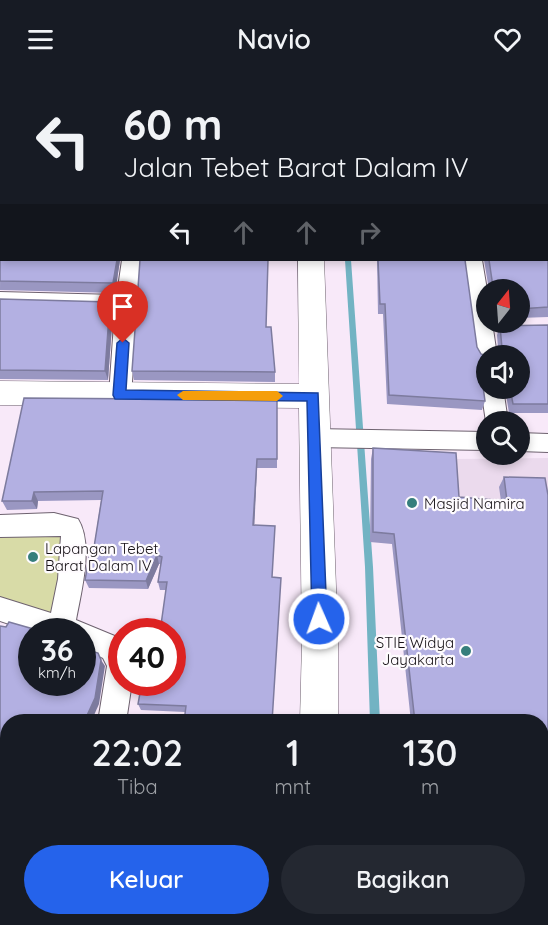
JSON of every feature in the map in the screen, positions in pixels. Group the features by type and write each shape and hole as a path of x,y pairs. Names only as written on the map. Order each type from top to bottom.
{"street":[{"path":"120,395 131,261"},
{"path":"311,261 320,642 319,714"},
{"path":"472,261 476,286"},
{"path":"0,299 126,302"},
{"path":"0,393 313,396"},
{"path":"314,438 476,441"},
{"path":"530,442 548,443"},
{"path":"0,526 54,524 69,527 73,533 72,618"},
{"path":"0,609 30,618"},
{"path":"96,640 112,647 120,658 121,666 113,714"}],"shaded area":[{"path":"530,458 548,458 548,659 460,556 455,459 476,459 476,465 530,465"}],"green space":[{"name":"Lapangan Tebet Barat Dalam IV","path":"67,532 52,614 0,599 0,535"}],"building":[{"path":"0,261 117,261 113,283 0,281"},
{"path":"140,261 268,261 266,327 271,327 275,372 132,371"},
{"path":"378,261 465,261 477,345 476,399 485,399 485,401 389,395 385,304 380,304"},
{"path":"489,261 548,261 548,307 530,308 530,279 492,279"},
{"path":"0,299 110,302 105,371 0,370"},
{"path":"530,325 548,325 548,404 513,404 512,399 530,399 530,345 502,345 501,333 530,333"},
{"path":"24,398 277,400 277,459 257,459 253,525 275,526 272,577 281,578 272,714 185,714 186,706 138,704 139,696 186,696 186,618 162,618 167,582 158,582 162,557 157,555 146,581 85,580 91,547 94,547 103,491 34,492 32,501 2,501"},
{"path":"373,448 456,453 459,497 507,501 504,477 545,478 548,495 548,714 414,714 394,534 373,532"},
{"path":"9,622 18,625 18,696 95,696 88,714 0,714 0,626 6,627"},
{"path":"96,652 101,660 96,692"}],"waterway":[{"path":"348,261 369,567 375,714"}],"slow traffic":[{"path":"183,395 277,396"}],"place":[{"name":"Masjid Namira","path":"412,503"},
{"name":"Lapangan Tebet Barat Dalam IV","path":"33,557"},
{"name":"STIE Widya Jayakarta","path":"466,651"}],"route":[{"path":"123,343 120,395 313,396 319,619"}]}
